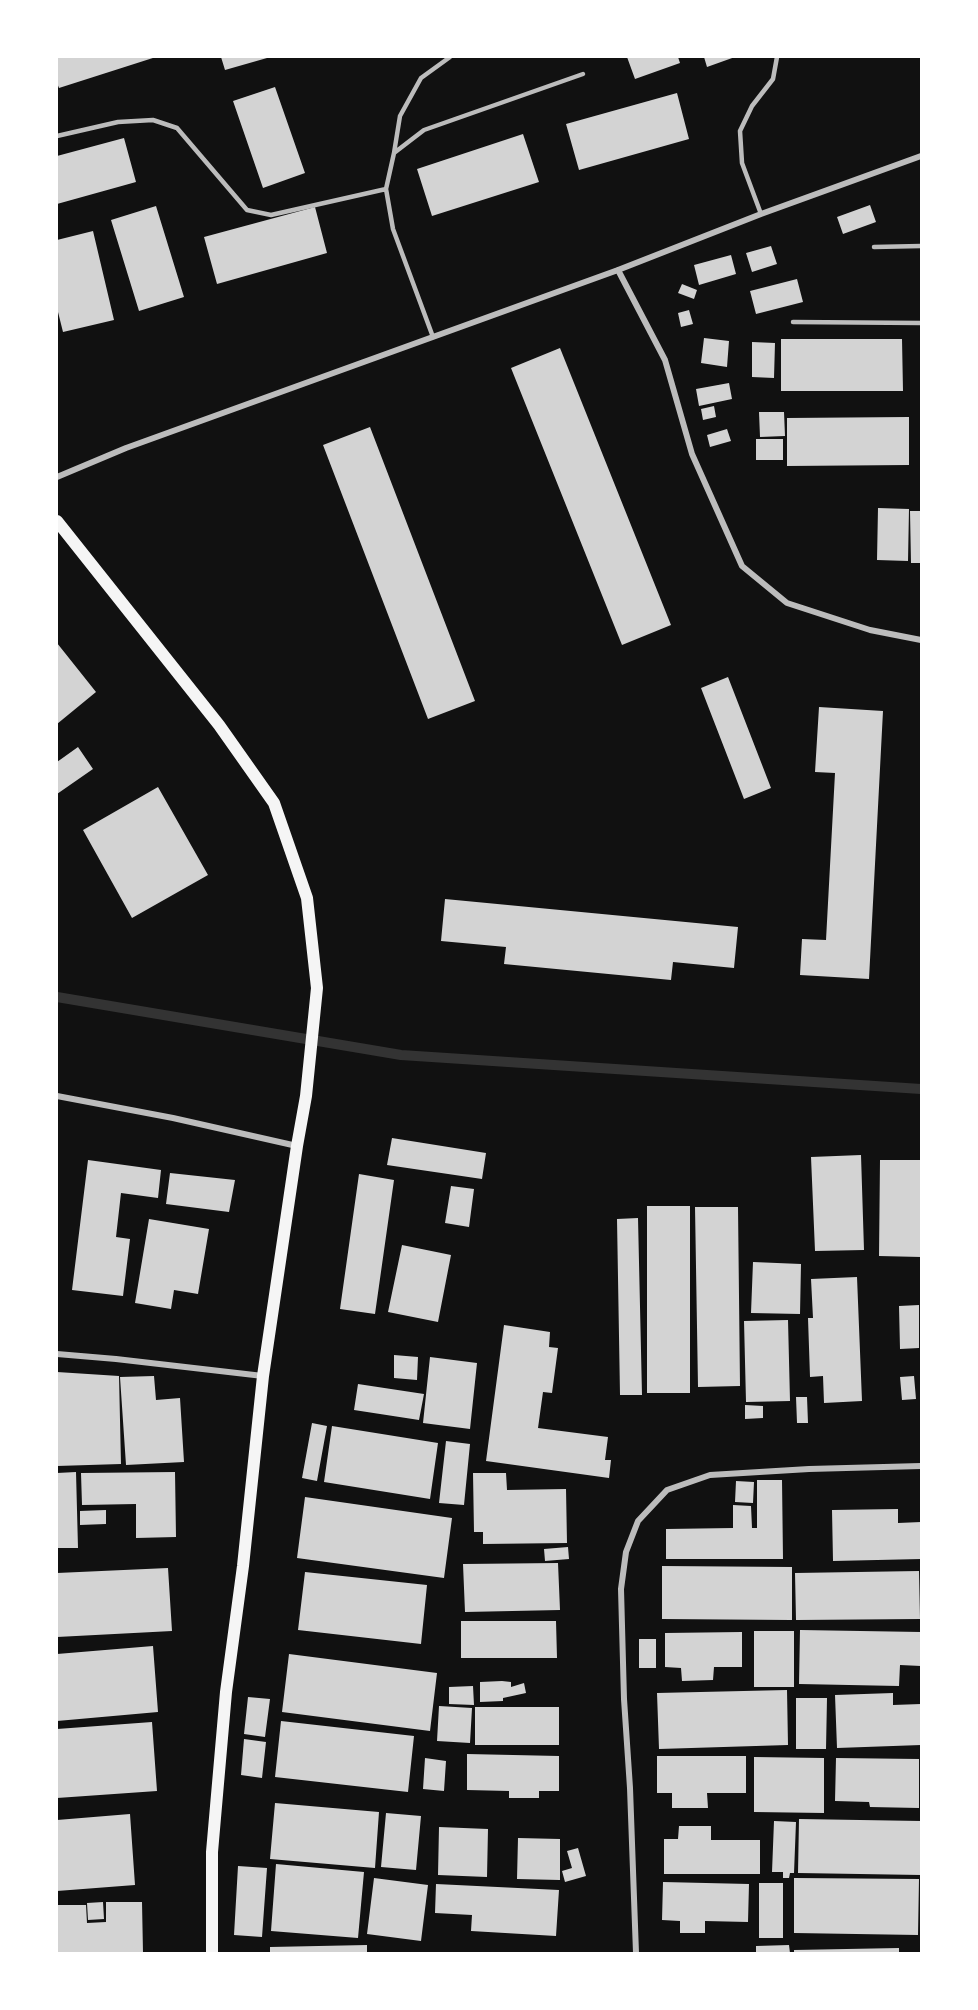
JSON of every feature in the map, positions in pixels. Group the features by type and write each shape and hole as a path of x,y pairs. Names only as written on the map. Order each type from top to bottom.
{"main road":[{"path":"57,521 219,725 274,803 308,898 317,988 306,1096 263,1376 243,1566 226,1692 212,1852 212,1953"}],"street":[{"path":"57,477 126,448 618,270 761,214 921,156"},
{"path":"618,270 665,360 692,454 742,566 787,603 870,630 921,640"},
{"path":"57,1096 173,1118 297,1146"},
{"path":"57,1354 263,1376"},
{"path":"636,1953 621,1589 626,1552 638,1521 667,1490 710,1475 921,1466"}],"lane":[{"path":"432,336 393,229 386,189 400,116 421,78 450,57"},
{"path":"761,214 742,162 740,131 752,106 773,79 777,57"},
{"path":"393,153 424,130 583,74"},
{"path":"57,136 118,122 153,120 177,128 248,210 271,215 386,189"},
{"path":"874,247 921,246"},
{"path":"793,322 921,323"}],"building":[{"path":"57,57 156,57 59,88"},
{"path":"221,57 267,57 267,58 225,70"},
{"path":"627,57 678,57 680,63 635,79"},
{"path":"704,57 735,57 707,67"},
{"path":"275,87 305,173 263,188 233,101"},
{"path":"677,93 689,139 579,170 566,124"},
{"path":"523,134 539,182 432,216 417,169"},
{"path":"124,138 136,182 57,204 57,156"},
{"path":"870,205 876,222 843,234 837,217"},
{"path":"156,206 184,297 139,311 111,220"},
{"path":"315,207 327,253 217,284 204,237"},
{"path":"93,231 114,320 63,332 57,308 57,240"},
{"path":"771,246 777,264 752,272 746,253"},
{"path":"731,255 736,274 699,285 694,265"},
{"path":"797,279 803,302 756,314 750,291"},
{"path":"682,284 697,290 694,299 678,293"},
{"path":"689,310 693,324 681,327 678,313"},
{"path":"704,338 729,341 727,367 701,363"},
{"path":"781,339 902,339 903,391 781,391"},
{"path":"752,342 775,343 774,378 752,377"},
{"path":"560,348 671,625 622,645 511,368"},
{"path":"729,383 732,399 699,406 696,389"},
{"path":"714,406 716,417 703,420 701,409"},
{"path":"759,412 784,412 785,436 760,437"},
{"path":"909,417 909,465 787,466 787,418"},
{"path":"370,427 475,701 428,719 323,445"},
{"path":"727,429 731,441 710,447 707,435"},
{"path":"756,439 783,439 783,460 756,460"},
{"path":"878,508 909,509 908,561 877,560"},
{"path":"910,511 921,511 921,563 911,563"},
{"path":"57,643 96,692 57,724"},
{"path":"728,677 771,788 744,799 701,688"},
{"path":"819,707 883,711 869,979 800,975 802,939 826,940 835,773 815,772"},
{"path":"78,747 93,769 57,794 57,762"},
{"path":"158,787 208,875 132,918 83,830"},
{"path":"445,899 738,927 734,968 673,962 671,980 504,964 506,947 441,941"},
{"path":"392,1138 486,1153 482,1179 387,1165"},
{"path":"861,1155 864,1250 815,1251 811,1157"},
{"path":"88,1160 161,1170 158,1198 121,1193 116,1237 130,1239 123,1296 72,1290"},
{"path":"880,1160 921,1160 921,1257 879,1256"},
{"path":"170,1173 235,1180 229,1212 166,1204"},
{"path":"359,1174 394,1180 375,1314 340,1309"},
{"path":"451,1186 474,1189 469,1227 445,1223"},
{"path":"647,1206 690,1206 690,1393 647,1393"},
{"path":"695,1207 738,1207 740,1386 698,1387"},
{"path":"638,1218 642,1395 620,1395 617,1219"},
{"path":"149,1219 209,1229 198,1294 174,1290 171,1309 135,1303"},
{"path":"402,1245 451,1255 438,1322 388,1312"},
{"path":"753,1262 801,1264 800,1314 751,1313"},
{"path":"857,1277 862,1401 824,1403 823,1376 810,1377 808,1318 813,1318 811,1279"},
{"path":"919,1305 919,1348 900,1349 899,1306"},
{"path":"788,1320 790,1401 746,1402 744,1321"},
{"path":"504,1325 550,1332 549,1347 558,1348 552,1393 543,1392 538,1428 608,1437 605,1460 611,1460 609,1478 486,1461"},
{"path":"394,1355 418,1357 417,1380 394,1378"},
{"path":"430,1357 477,1363 470,1429 423,1423"},
{"path":"57,1372 119,1376 121,1464 57,1466"},
{"path":"154,1376 156,1400 180,1398 184,1462 126,1465 120,1377"},
{"path":"914,1376 916,1399 902,1400 900,1377"},
{"path":"358,1384 424,1394 419,1420 354,1410"},
{"path":"796,1397 807,1397 808,1423 797,1423"},
{"path":"745,1405 763,1406 763,1418 745,1419"},
{"path":"312,1423 327,1426 317,1481 302,1478"},
{"path":"332,1426 438,1443 430,1499 324,1482"},
{"path":"446,1441 470,1444 464,1505 439,1503"},
{"path":"76,1472 78,1548 57,1548 57,1473"},
{"path":"175,1472 176,1537 136,1538 136,1504 82,1505 81,1473"},
{"path":"473,1473 506,1473 507,1490 566,1489 567,1543 483,1544 483,1532 474,1532"},
{"path":"757,1480 782,1480 783,1559 666,1559 666,1529 733,1528 733,1505 751,1506 752,1528 757,1528"},
{"path":"736,1481 754,1482 753,1503 735,1502"},
{"path":"305,1497 452,1518 444,1578 297,1558"},
{"path":"898,1509 898,1523 921,1522 921,1559 833,1561 832,1510"},
{"path":"106,1510 106,1524 80,1525 80,1511"},
{"path":"568,1547 569,1559 545,1561 544,1549"},
{"path":"558,1563 560,1610 465,1612 463,1564"},
{"path":"662,1566 792,1567 792,1620 662,1619"},
{"path":"168,1568 172,1631 57,1637 57,1573"},
{"path":"919,1571 920,1619 796,1620 795,1573"},
{"path":"305,1572 427,1585 421,1644 298,1630"},
{"path":"461,1621 556,1621 557,1658 461,1658"},
{"path":"800,1630 921,1632 921,1666 900,1665 899,1686 799,1684"},
{"path":"754,1631 794,1631 794,1687 754,1687"},
{"path":"742,1632 742,1667 714,1667 713,1680 682,1681 681,1668 665,1667 665,1633"},
{"path":"639,1639 656,1639 656,1668 639,1668"},
{"path":"153,1646 158,1712 57,1721 57,1654"},
{"path":"289,1654 437,1673 430,1731 282,1712"},
{"path":"480,1682 511,1682 511,1687 524,1683 526,1693 503,1698 503,1701 480,1702"},
{"path":"473,1686 474,1705 449,1704 449,1687"},
{"path":"787,1690 788,1745 659,1749 657,1693"},
{"path":"893,1693 893,1705 921,1704 921,1745 837,1748 835,1695"},
{"path":"248,1697 270,1699 265,1737 244,1734"},
{"path":"796,1698 827,1698 826,1749 796,1749"},
{"path":"439,1706 472,1708 470,1743 437,1741"},
{"path":"475,1707 559,1707 559,1745 475,1745"},
{"path":"281,1721 414,1736 408,1792 275,1777"},
{"path":"152,1722 157,1791 57,1798 57,1729"},
{"path":"244,1739 266,1742 262,1778 241,1775"},
{"path":"467,1754 559,1756 559,1791 539,1791 539,1798 509,1798 509,1791 467,1790"},
{"path":"657,1756 746,1756 746,1793 707,1793 708,1808 672,1808 672,1793 657,1793"},
{"path":"754,1757 824,1758 824,1813 754,1812"},
{"path":"425,1758 446,1761 444,1791 423,1789"},
{"path":"836,1758 919,1759 919,1808 870,1807 869,1802 835,1801"},
{"path":"275,1803 379,1812 375,1868 270,1859"},
{"path":"386,1813 421,1816 416,1870 381,1867"},
{"path":"130,1814 135,1885 57,1891 57,1820"},
{"path":"799,1819 921,1821 921,1875 798,1873"},
{"path":"774,1821 796,1822 794,1873 790,1873 789,1878 783,1878 783,1872 772,1872"},
{"path":"679,1826 711,1826 711,1840 760,1840 760,1874 664,1874 664,1839 678,1839"},
{"path":"439,1827 488,1829 487,1877 438,1875"},
{"path":"518,1838 560,1839 560,1880 517,1879"},
{"path":"578,1848 586,1876 565,1882 562,1871 572,1868 567,1851"},
{"path":"276,1864 364,1872 358,1938 271,1931"},
{"path":"238,1866 267,1868 262,1937 234,1935"},
{"path":"374,1878 428,1885 421,1941 367,1934"},
{"path":"794,1878 919,1879 918,1935 794,1933"},
{"path":"663,1882 749,1884 748,1922 705,1921 705,1933 680,1933 680,1921 662,1920"},
{"path":"759,1883 783,1883 783,1938 759,1938"},
{"path":"436,1884 559,1890 556,1936 471,1931 472,1915 435,1913"},
{"path":"103,1902 104,1919 88,1920 87,1903"},
{"path":"106,1902 142,1902 143,1953 57,1953 57,1905 86,1905 87,1923 106,1922"},
{"path":"367,1945 367,1953 270,1953 270,1947"},
{"path":"789,1945 790,1953 756,1953 756,1946"},
{"path":"899,1948 899,1953 794,1953 794,1950"}],"waterway":[{"path":"57,997 401,1055 921,1089"}]}
